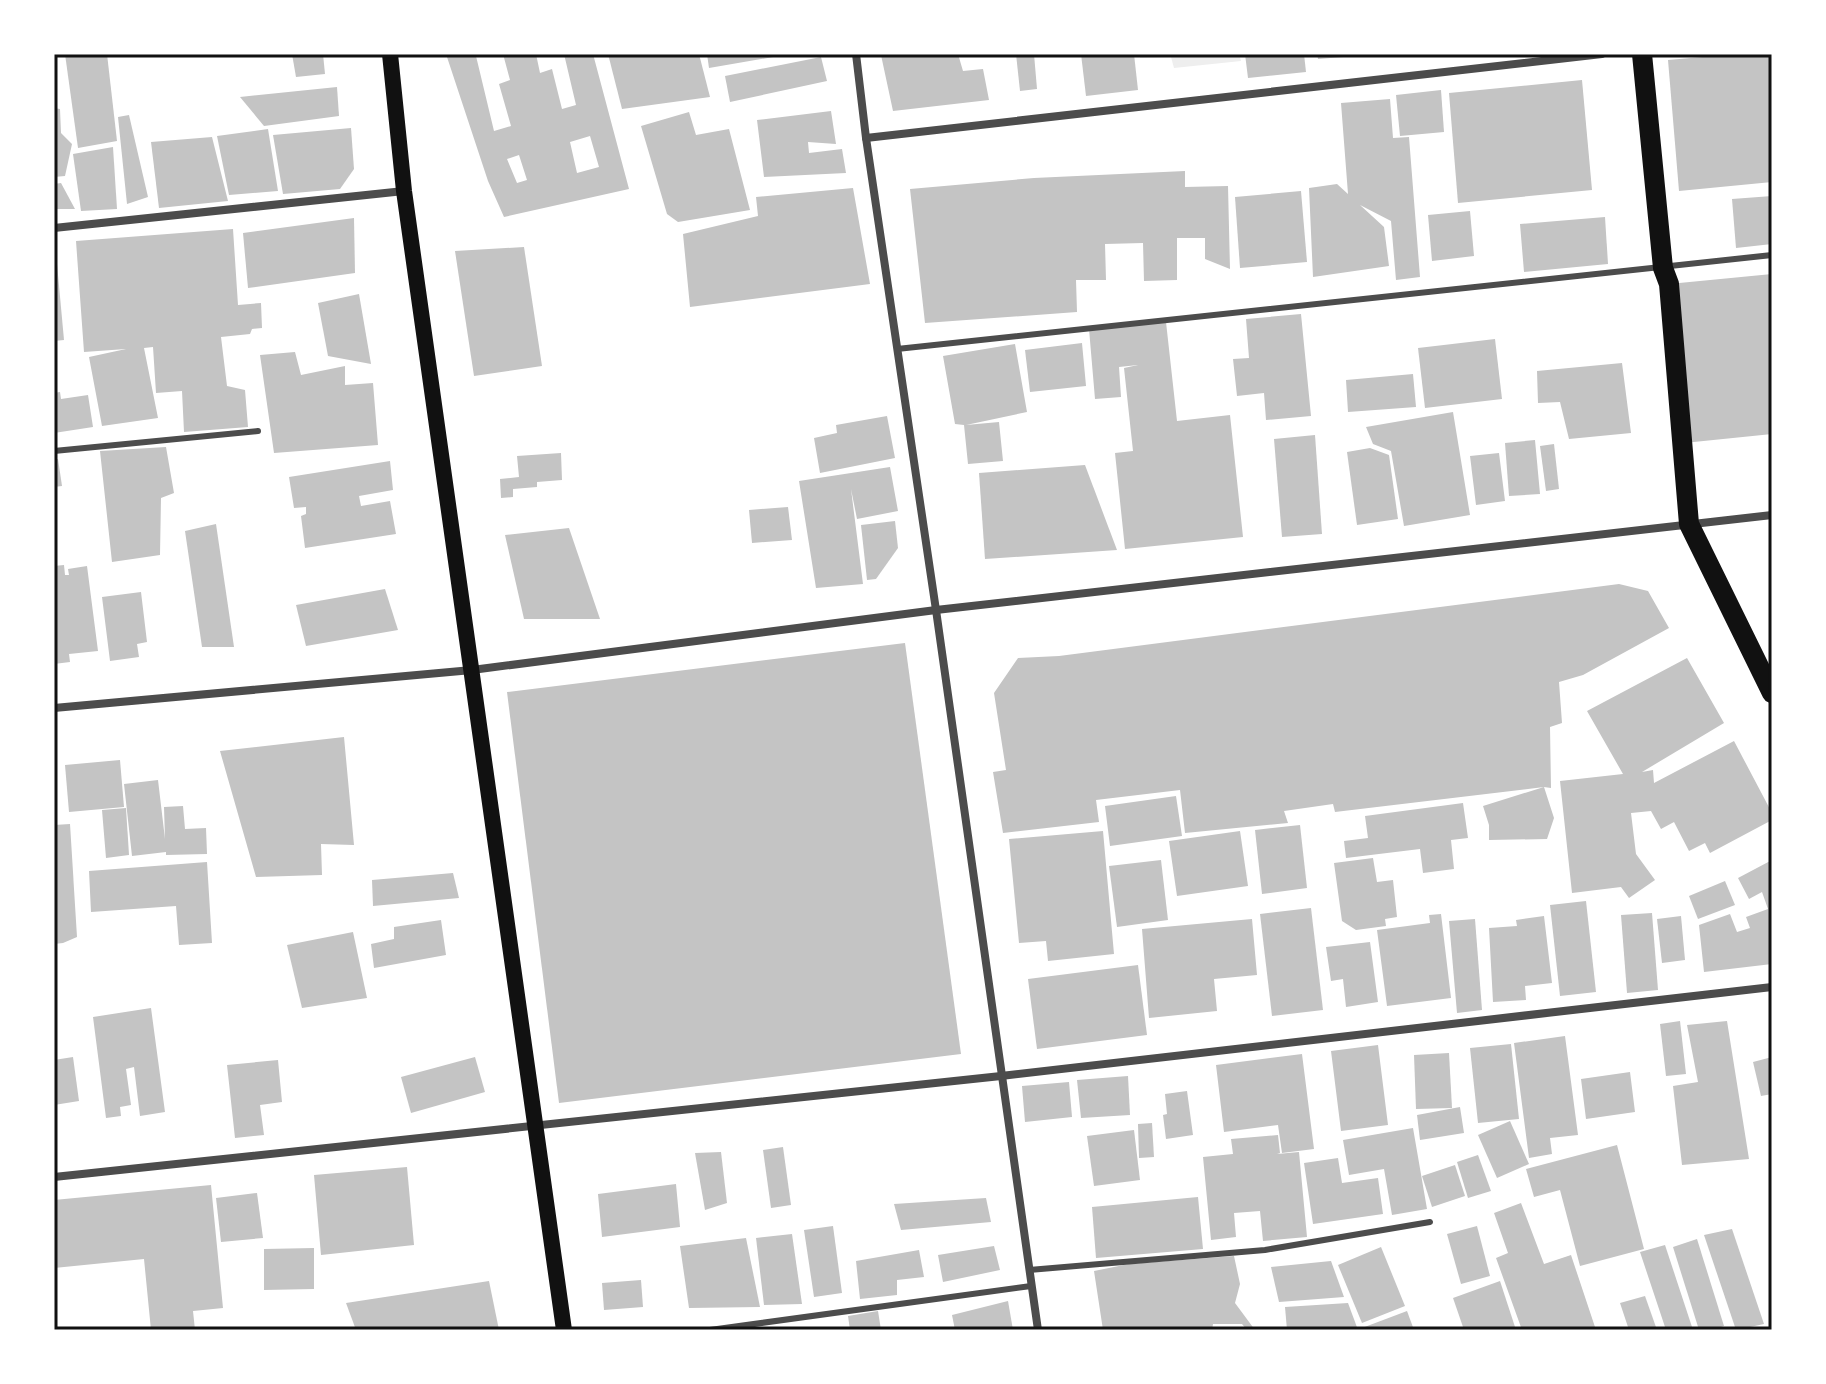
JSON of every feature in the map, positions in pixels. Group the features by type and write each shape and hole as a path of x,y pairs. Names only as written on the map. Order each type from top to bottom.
{"main road":[{"path":"390,54 404,191 564,1330"},
{"path":"1642,54 1663,268 1669,284 1689,524 1772,693"}],"street":[{"path":"856,54 1038,1330"},
{"path":"866,138 1602,54"},
{"path":"54,228 404,191"},
{"path":"54,708 472,670 936,610 1772,515"},
{"path":"54,1177 1001,1076 1772,987"}],"lane":[{"path":"897,349 1772,255"},
{"path":"54,451 258,431"},
{"path":"1029,1270 1265,1250 1430,1222"},
{"path":"710,1330 1031,1286"}],"shaded area":[{"path":"1140,54 1239,54 1241,61 1174,68 1171,57 1140,58"}],"building":[{"path":"65,54 107,54 117,141 78,148"},
{"path":"292,54 323,54 325,74 296,77"},
{"path":"446,54 482,54 476,56 494,131 511,126 499,84 510,80 503,54 536,54 540,73 552,69 562,109 576,105 564,54 593,54 629,189 504,217 488,181","holes":["590,136 599,167 577,173 570,142","519,155 527,180 517,183 507,159"]},
{"path":"608,54 699,54 710,97 622,109"},
{"path":"707,54 779,54 779,56 709,68"},
{"path":"958,54 963,71 983,69 989,100 893,111 881,55"},
{"path":"1016,54 1034,54 1037,89 1020,91"},
{"path":"1081,54 1134,54 1138,90 1086,96"},
{"path":"1245,54 1304,54 1306,72 1248,78"},
{"path":"1317,54 1356,54 1356,56 1318,59"},
{"path":"1772,54 1772,182 1679,191 1668,60"},
{"path":"821,57 827,81 730,102 725,76"},
{"path":"1582,80 1592,190 1458,203 1449,93"},
{"path":"337,87 339,116 264,126 240,97"},
{"path":"1441,90 1444,132 1400,136 1396,95"},
{"path":"1390,99 1393,138 1409,137 1420,277 1396,280 1391,221 1360,205 1384,227 1389,266 1313,277 1309,188 1337,184 1348,194 1341,103"},
{"path":"54,108 60,109 61,133 72,144 65,176 54,177"},
{"path":"831,111 836,144 808,142 809,153 842,149 846,173 764,177 757,120"},
{"path":"689,112 696,135 729,129 750,210 678,222 667,214 641,126"},
{"path":"129,115 148,197 127,204 118,117"},
{"path":"351,128 354,169 340,189 283,194 273,135"},
{"path":"268,129 278,191 229,195 217,136"},
{"path":"212,137 228,201 159,208 151,142"},
{"path":"113,147 117,209 81,211 73,154"},
{"path":"1185,171 1185,187 1228,186 1230,269 1205,259 1205,238 1177,238 1177,280 1144,281 1143,243 1105,244 1106,280 1076,280 1077,312 925,323 910,189 1034,178"},
{"path":"61,183 75,209 54,209 54,184"},
{"path":"853,188 870,284 690,307 683,234 758,216 756,197"},
{"path":"1301,191 1307,262 1240,268 1235,197"},
{"path":"1772,196 1772,244 1736,248 1732,199"},
{"path":"1470,211 1474,256 1432,261 1428,215"},
{"path":"1605,217 1608,264 1524,272 1520,224"},
{"path":"354,218 355,273 248,288 243,233"},
{"path":"233,229 238,305 261,303 262,328 252,329 250,334 221,337 227,386 245,390 248,427 184,432 182,391 156,393 153,347 144,348 158,418 102,426 89,357 126,349 84,352 76,241"},
{"path":"524,247 542,366 474,376 455,251"},
{"path":"54,253 64,340 54,341"},
{"path":"1772,274 1772,434 1684,443 1669,284"},
{"path":"359,294 371,364 328,356 318,303"},
{"path":"1301,314 1311,416 1266,420 1264,393 1237,396 1233,359 1249,358 1246,319"},
{"path":"1166,322 1177,421 1230,415 1243,537 1125,549 1115,453 1133,451 1124,368 1138,365 1119,367 1121,397 1095,399 1089,329"},
{"path":"1495,339 1502,399 1425,408 1418,348"},
{"path":"1082,343 1086,386 1030,392 1025,350"},
{"path":"1015,344 1027,412 966,425 999,422 1003,461 968,464 964,425 955,424 943,356"},
{"path":"295,352 301,375 345,366 345,385 373,383 378,445 274,453 260,355"},
{"path":"1622,363 1631,433 1569,439 1560,402 1538,403 1537,371"},
{"path":"1413,374 1416,407 1348,412 1346,380"},
{"path":"60,392 61,399 88,395 93,427 54,433 54,393"},
{"path":"1453,412 1470,515 1404,526 1391,451 1373,444 1366,427"},
{"path":"887,416 895,458 820,473 814,438 837,433 836,425"},
{"path":"1315,435 1322,534 1282,537 1274,439"},
{"path":"1535,440 1540,494 1509,496 1505,443"},
{"path":"1554,444 1559,489 1546,491 1540,446"},
{"path":"166,447 174,493 161,498 160,555 112,562 100,451"},
{"path":"1370,448 1389,455 1398,519 1357,525 1347,452"},
{"path":"561,453 562,480 537,482 537,487 513,489 513,497 501,498 500,479 519,477 517,456"},
{"path":"1499,453 1505,501 1476,505 1470,456"},
{"path":"58,459 62,486 54,487 54,460"},
{"path":"390,461 393,490 359,496 361,506 390,501 396,534 305,548 301,516 306,514 306,507 294,508 289,477"},
{"path":"1085,465 1117,550 985,559 979,473"},
{"path":"890,467 898,511 857,519 851,489 863,584 816,588 799,481"},
{"path":"788,507 792,540 752,543 749,510"},
{"path":"895,521 898,548 876,579 867,580 861,525"},
{"path":"216,524 234,647 202,647 185,531"},
{"path":"569,528 600,619 524,619 505,535"},
{"path":"64,565 65,575 69,575 68,569 87,566 98,651 69,654 70,662 54,664 54,566"},
{"path":"1619,584 1648,591 1669,628 1583,675 1559,682 1562,723 1550,727 1551,788 1335,812 1333,804 1284,811 1288,823 1185,833 1180,790 1096,800 1099,822 1003,833 993,772 1006,770 994,693 1018,658 1059,656"},
{"path":"385,589 398,630 306,646 296,605"},
{"path":"141,592 147,642 137,644 139,657 110,661 102,597"},
{"path":"905,643 961,1054 559,1103 507,692"},
{"path":"1687,658 1724,723 1642,772 1653,770 1654,783 1734,741 1772,813 1772,820 1710,853 1705,843 1689,851 1674,822 1661,829 1651,811 1631,813 1636,854 1655,880 1629,898 1621,887 1572,893 1560,781 1623,774 1587,711"},
{"path":"344,737 354,845 321,844 322,875 256,877 220,751"},
{"path":"120,760 124,807 69,812 65,765"},
{"path":"158,780 165,839 164,807 183,806 185,829 206,828 207,854 166,855 166,852 132,856 124,784"},
{"path":"1544,787 1554,818 1547,839 1489,840 1489,825 1483,806"},
{"path":"1176,796 1182,836 1110,846 1105,806"},
{"path":"1463,803 1468,838 1451,840 1454,869 1423,873 1420,849 1346,858 1344,841 1368,838 1365,816"},
{"path":"126,808 129,855 106,858 102,810"},
{"path":"70,824 77,937 54,944 54,825"},
{"path":"1300,825 1307,888 1262,894 1255,830"},
{"path":"1103,831 1114,954 1048,961 1046,941 1019,943 1009,839"},
{"path":"1240,831 1248,886 1177,896 1169,841"},
{"path":"1373,858 1377,882 1393,880 1397,917 1385,919 1386,926 1356,930 1342,921 1334,863"},
{"path":"1161,860 1168,920 1117,927 1109,866"},
{"path":"1772,860 1772,964 1704,972 1699,925 1730,914 1737,932 1750,928 1746,917 1768,909 1762,892 1749,899 1738,878"},
{"path":"207,862 212,943 179,945 176,906 91,912 89,871"},
{"path":"453,873 459,898 373,906 372,880"},
{"path":"1725,881 1735,905 1698,919 1689,896"},
{"path":"1586,901 1596,992 1560,996 1550,905"},
{"path":"1311,908 1323,1010 1272,1016 1260,914"},
{"path":"1652,913 1658,990 1627,993 1621,915"},
{"path":"1441,914 1451,998 1387,1006 1377,930 1430,923 1429,915"},
{"path":"1544,916 1552,983 1525,986 1526,1000 1493,1002 1489,928 1517,926 1516,920"},
{"path":"1681,916 1685,960 1662,963 1657,919"},
{"path":"1252,919 1257,975 1214,979 1217,1011 1149,1018 1142,929"},
{"path":"1475,919 1482,1010 1457,1013 1449,921"},
{"path":"441,920 446,955 374,968 371,944 394,939 394,927"},
{"path":"353,932 367,998 302,1008 287,945"},
{"path":"1370,942 1378,1002 1346,1007 1343,979 1331,981 1326,947"},
{"path":"1138,965 1147,1035 1037,1049 1028,979"},
{"path":"151,1008 165,1112 140,1116 134,1067 126,1069 131,1105 120,1107 121,1116 106,1118 93,1017"},
{"path":"1680,1021 1686,1074 1666,1076 1660,1024"},
{"path":"1727,1021 1749,1159 1682,1165 1673,1086 1698,1082 1687,1025"},
{"path":"1565,1036 1578,1135 1550,1138 1552,1154 1529,1158 1514,1043"},
{"path":"1511,1044 1519,1119 1478,1123 1470,1048"},
{"path":"1378,1045 1388,1125 1341,1131 1331,1051"},
{"path":"1449,1053 1452,1108 1416,1109 1414,1055"},
{"path":"1302,1054 1314,1149 1282,1153 1278,1125 1224,1132 1216,1065"},
{"path":"73,1057 79,1101 54,1105 54,1060"},
{"path":"475,1057 485,1092 411,1113 401,1077"},
{"path":"1772,1057 1772,1094 1761,1096 1753,1062"},
{"path":"278,1060 282,1102 260,1105 264,1135 235,1138 227,1065"},
{"path":"1630,1072 1635,1112 1586,1119 1581,1079"},
{"path":"1128,1076 1130,1115 1081,1118 1077,1080"},
{"path":"1069,1082 1072,1117 1025,1122 1022,1086"},
{"path":"1187,1091 1193,1135 1166,1139 1163,1115 1167,1114 1165,1094"},
{"path":"1460,1107 1464,1133 1420,1140 1417,1115"},
{"path":"1510,1121 1529,1164 1497,1178 1478,1135"},
{"path":"1152,1123 1154,1157 1139,1158 1138,1124"},
{"path":"1413,1128 1427,1209 1392,1215 1384,1169 1349,1175 1343,1140"},
{"path":"1134,1130 1140,1180 1094,1186 1087,1136"},
{"path":"1278,1135 1280,1153 1277,1154 1299,1152 1307,1237 1263,1241 1260,1211 1234,1213 1236,1237 1211,1240 1203,1157 1233,1154 1231,1139"},
{"path":"1617,1145 1644,1249 1580,1266 1560,1190 1534,1197 1526,1169"},
{"path":"783,1147 791,1205 771,1208 763,1150"},
{"path":"721,1152 727,1203 705,1210 695,1153"},
{"path":"1478,1155 1491,1191 1468,1198 1457,1162"},
{"path":"1338,1158 1342,1183 1378,1178 1383,1214 1313,1224 1304,1163"},
{"path":"1455,1165 1465,1196 1432,1207 1422,1176"},
{"path":"407,1167 414,1245 321,1255 314,1175"},
{"path":"676,1184 680,1227 602,1237 598,1194"},
{"path":"211,1185 223,1308 193,1311 195,1330 151,1330 144,1259 54,1268 54,1200"},
{"path":"257,1193 263,1238 221,1242 216,1198"},
{"path":"1198,1197 1203,1249 1096,1258 1092,1207"},
{"path":"986,1198 991,1222 901,1230 894,1204"},
{"path":"1521,1203 1544,1264 1571,1255 1596,1330 1522,1330 1496,1258 1508,1253 1494,1213"},
{"path":"833,1226 842,1293 814,1297 804,1230"},
{"path":"1477,1226 1490,1276 1461,1284 1447,1234"},
{"path":"1732,1229 1764,1324 1736,1330 1704,1235"},
{"path":"792,1234 802,1304 764,1305 756,1238"},
{"path":"746,1238 760,1307 689,1308 680,1246"},
{"path":"1697,1239 1724,1326 1712,1330 1699,1330 1673,1247"},
{"path":"1665,1245 1693,1330 1666,1330 1640,1252"},
{"path":"994,1246 1000,1270 943,1282 938,1255"},
{"path":"1381,1247 1405,1306 1362,1323 1338,1265"},
{"path":"314,1248 314,1289 264,1290 264,1249"},
{"path":"919,1250 924,1277 897,1280 897,1295 860,1299 856,1261"},
{"path":"1234,1256 1240,1284 1235,1303 1255,1330 1247,1330 1242,1324 1213,1324 1212,1330 1103,1330 1094,1271 1129,1264"},
{"path":"1331,1261 1344,1297 1279,1302 1271,1267"},
{"path":"641,1280 643,1307 604,1310 602,1283"},
{"path":"489,1281 499,1330 356,1330 346,1303"},
{"path":"1500,1281 1516,1330 1464,1330 1453,1298"},
{"path":"1645,1296 1657,1330 1629,1330 1620,1303"},
{"path":"1008,1301 1013,1330 955,1330 952,1315"},
{"path":"1348,1303 1358,1330 1287,1330 1285,1307"},
{"path":"878,1311 881,1330 850,1330 848,1316"},
{"path":"1407,1311 1414,1330 1362,1328"}]}
